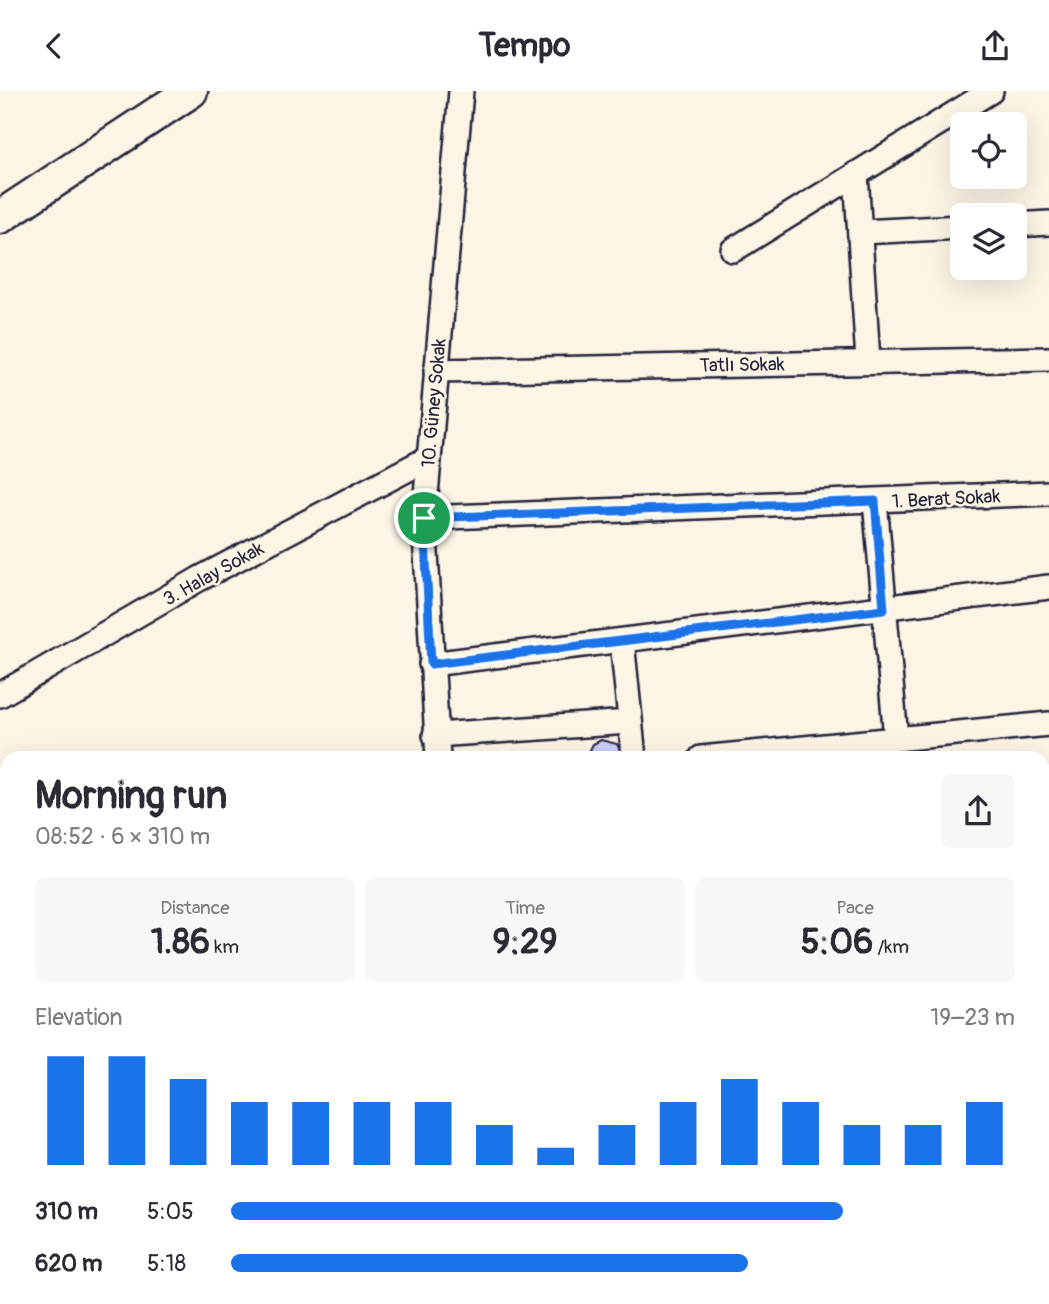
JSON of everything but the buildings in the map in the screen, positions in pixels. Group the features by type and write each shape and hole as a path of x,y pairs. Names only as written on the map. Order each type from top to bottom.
{"main road":[{"path":"0,217 191,91"}],"street":[{"name":"10. Güney Sokak","path":"437,746 424,518 461,91"},
{"path":"733,250 991,91"},
{"path":"856,174 867,361"},
{"path":"1027,224 1049,223"},
{"path":"860,232 950,228"},
{"name":"Tatlı Sokak","path":"436,371 1049,359"},
{"name":"3. Halay Sokak","path":"0,695 199,579 429,458"},
{"name":"1. Berat Sokak","path":"424,518 1049,493"},
{"path":"875,501 896,739"},
{"path":"431,664 1049,587"},
{"path":"622,641 633,751"},
{"path":"437,746 630,722"},
{"path":"773,751 1049,725"}],"route":[{"path":"875,501 884,609 431,664 424,518 875,501"}]}
